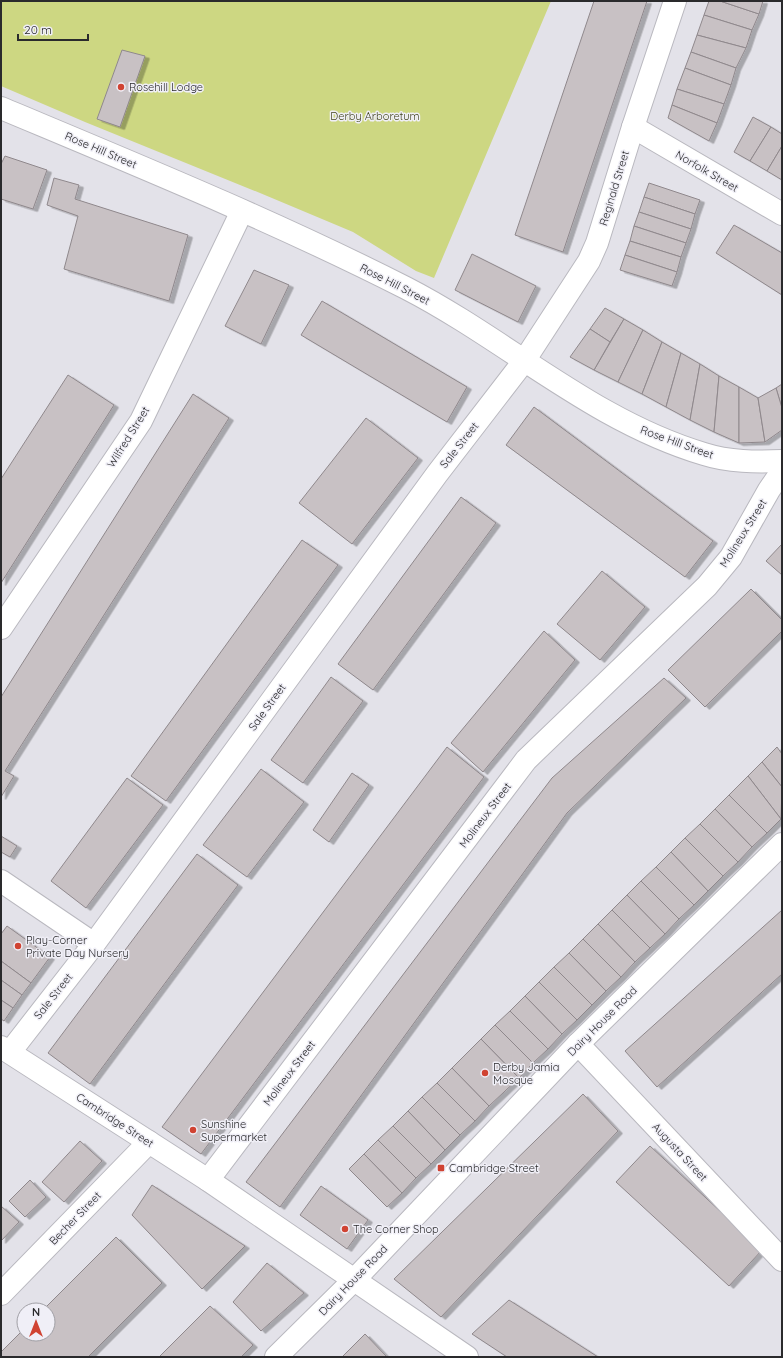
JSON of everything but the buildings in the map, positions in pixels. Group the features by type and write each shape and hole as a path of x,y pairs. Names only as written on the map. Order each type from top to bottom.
{"street":[{"name":"Reginald Street","path":"524,361 589,260 597,243 633,127 675,1"},
{"name":"Rose Hill Street","path":"1,108 242,211 407,289 467,322 567,388 648,433 705,455 735,460 761,462 782,461"},
{"name":"Norfolk Street","path":"633,127 782,214"},
{"name":"Wilfred Street","path":"1,628 141,421 242,211"},
{"name":"Sale Street","path":"6,1050 94,944 437,474 524,361"},
{"name":"Molineux Street","path":"208,1180 526,760 707,586 730,557 782,471"},
{"name":"Dairy House Road","path":"276,1357 355,1279 578,1044 781,846"},
{"path":"1,881 94,944"},
{"name":"Augusta Street","path":"578,1044 782,1260"},
{"name":"Cambridge Street","path":"6,1050 208,1180 355,1279 467,1357"},
{"name":"Becher Street","path":"1,1294 149,1142"}],"green space":[{"name":"Derby Arboretum","path":"1,1 551,1 434,278 416,271 353,232 1,86"}],"place":[{"name":"Rosehill Lodge","path":"121,87"},
{"name":"Play-Corner Private Day Nursery","path":"18,946"},
{"name":"Derby Jamia Mosque","path":"485,1073"},
{"name":"Sunshine Supermarket","path":"193,1130"},
{"name":"Cambridge Street","path":"441,1168"},
{"name":"The Corner Shop","path":"345,1229"}]}
